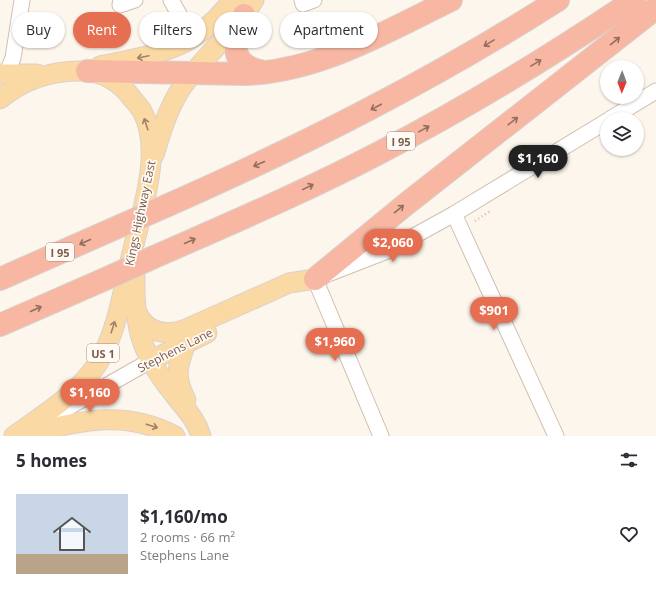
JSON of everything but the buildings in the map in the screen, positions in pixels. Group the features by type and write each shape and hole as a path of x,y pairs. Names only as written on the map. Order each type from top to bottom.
{"highway":[{"path":"81,71 269,73 292,69 337,54 451,0"},
{"name":"I 95","path":"0,279 128,230 166,206 267,161 358,116 443,70 558,0"},
{"name":"I 95","path":"0,325 285,199 420,131 550,55 634,0"},
{"path":"243,5 236,41 237,56 245,66 269,73"},
{"path":"315,278 405,205 656,8"}],"main road":[{"name":"US 1","path":"206,28 243,5"},
{"name":"US 1","path":"152,162 170,108 182,88 243,5"},
{"name":"US 1","path":"81,71 149,56 173,48"},
{"name":"Kings Highway East","path":"0,99 28,81 52,74 81,71 98,73 118,84 127,92 142,111 149,133 152,162 128,230 114,325 99,361 91,373 73,392 15,436"},
{"path":"3,75 52,74"},
{"path":"128,230 135,306 141,342 150,361 171,391 194,417"},
{"name":"Stephens Lane","path":"135,306 141,320 150,329 162,333 174,333 289,283 315,278"},
{"name":"Stephens Lane","path":"150,361 296,293 315,278"},
{"path":"186,343 178,367 177,376 180,388 194,417 201,436"},
{"path":"18,436 80,422 106,419 143,423 175,436"}],"street":[{"path":"3,75 13,58 22,0"},
{"path":"121,0 120,4 134,0"},
{"path":"171,0 178,12"},
{"path":"302,0 304,4 314,0"},
{"path":"622,112 656,91"},
{"name":"Stephens Lane","path":"315,278 387,250 454,214 600,125"},
{"path":"454,214 556,436"},
{"path":"315,278 381,436"},
{"name":"Stephens Lane","path":"15,436 72,407 150,361"}]}
